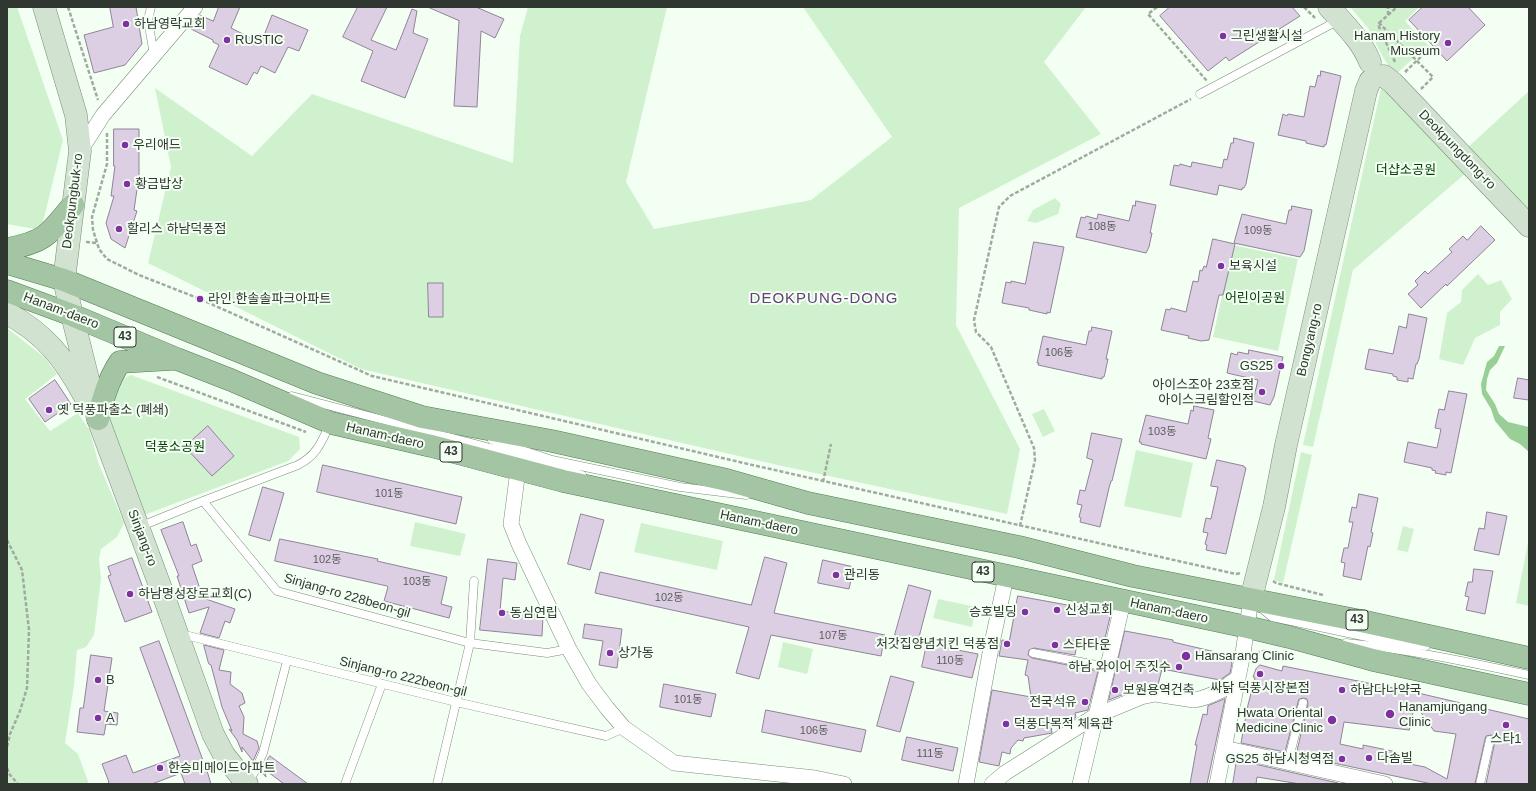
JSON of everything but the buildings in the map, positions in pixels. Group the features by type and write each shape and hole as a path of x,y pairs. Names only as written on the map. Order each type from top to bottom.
{"main road":[{"path":"7,249 34,243 48,236 73,205"},
{"name":"Hanam-daero","path":"7,263 64,280 317,383 422,417 559,442 727,480 808,503 1018,547 1133,576 1366,622 1529,658"},
{"name":"Hanam-daero","path":"7,291 72,315 231,380 331,423 431,446 518,470 1123,602 1247,627 1373,660 1529,694"},
{"path":"98,419 104,393 114,371 120,362 177,359"}],"street":[{"name":"Deokpungbuk-ro","path":"44,7 76,115 80,151 64,280"},
{"path":"80,151 103,115 195,7"},
{"name":"Deokpungdong-ro","path":"1335,13 1357,39 1367,54 1393,83 1420,100 1529,226"},
{"name":"Bongyang-ro","path":"1251,599 1274,507 1286,445 1366,91 1385,73"},
{"name":"Sinjang-ro","path":"64,280 98,419 213,734 224,755 246,784"},
{"path":"7,313 24,322 48,342 66,364 98,419"},
{"path":"518,470 511,524 519,544 569,649 589,684 624,728 674,763 844,784"},
{"path":"966,784 1006,576"},
{"path":"1216,784 1238,679 1251,599"},
{"path":"1080,784 1123,602"},
{"path":"992,784 1005,773 1095,716 1141,697 1155,694 1194,700 1199,699 1223,689 1233,680 1238,679"},
{"path":"1224,748 1288,762 1346,780 1385,784"}],"lane":[{"path":"151,7 148,20 154,56"},
{"path":"1200,94 1335,13"},
{"path":"231,380 525,457 677,505"},
{"path":"422,417 552,460 680,487 808,503"},
{"path":"138,527 309,460 318,449 331,423"},
{"name":"Sinjang-ro 228beon-gil","path":"203,501 277,591 470,643 547,653 569,649"},
{"path":"437,784 470,643 474,581"},
{"path":"1251,599 1272,617 1372,638 1436,646 1463,644"},
{"name":"Sinjang-ro 222beon-gil","path":"177,633 456,702 606,736 624,728"},
{"path":"1289,637 1372,646 1485,665 1529,675"},
{"path":"1033,653 1107,667"},
{"path":"246,784 255,771 263,753 287,661"},
{"path":"345,784 382,684"},
{"path":"1288,762 1303,703"},
{"path":"1480,784 1490,740"}],"path":[{"path":"68,7 74,25"},
{"path":"1157,7 1148,14 1213,87"},
{"path":"1388,7 1388,15"},
{"path":"1379,23 1396,7"},
{"path":"1379,23 1385,73 1418,60 1429,49"},
{"path":"1379,23 1418,60 1433,77 1420,100"},
{"path":"1020,526 1035,460 1034,448 991,347 976,332 974,320 999,207 1010,196 1200,94"},
{"path":"97,243 102,254 112,263 200,299 372,376 823,482 1236,574"},
{"path":"823,482 831,444"},
{"path":"7,540 22,570 29,630 27,688 20,712 8,734 7,747"},
{"path":"7,768 10,775 18,784"}],"green space":[{"path":"7,7 17,7 63,140 41,230 7,224"},
{"path":"528,7 667,7 626,182 654,229 811,200 892,137 803,7 1086,7 1044,62 1101,134 959,208 956,325 1020,449 1007,514 782,466 361,369 148,263 171,167 155,88 252,156 312,94 513,163 520,36"},
{"path":"1350,7 1419,7 1405,21 1428,45 1395,75 1384,59 1368,28"},
{"name":"더샵소공원","path":"1384,86 1466,173 1353,270 1313,447 1303,445 1381,88"},
{"path":"1529,91 1529,218 1465,150"},
{"path":"1055,198 1061,204 1058,214 1036,223 1027,221 1033,210"},
{"name":"어린이공원","path":"1233,245 1298,259 1278,351 1213,337"},
{"path":"1478,274 1488,285 1501,280 1512,299 1500,312 1500,325 1475,338 1463,365 1439,359 1447,313 1461,302 1462,290"},
{"path":"7,328 44,357 57,374 25,399 50,431 78,413 90,431 98,462 124,523 117,537 101,549 99,559 101,579 94,635 86,647 77,650 74,685 65,743 78,754 89,784 7,784"},
{"name":"덕풍소공원","path":"131,375 299,437 300,449 288,461 144,515 108,419 118,381"},
{"path":"1044,409 1055,431 1043,437 1032,414"},
{"path":"1136,450 1193,463 1181,518 1124,506"},
{"path":"1301,452 1312,455 1283,583 1274,580"},
{"path":"415,522 466,534 460,556 410,546"},
{"path":"641,523 723,541 717,570 634,552"},
{"path":"1403,526 1414,529 1408,552 1397,550"},
{"path":"1529,538 1529,606 1516,603"},
{"path":"938,599 976,607 972,627 933,618"},
{"path":"783,642 813,649 807,674 778,667"}],"shaded area":[{"path":"1499,346 1505,346 1497,363 1490,370 1486,390 1495,404 1499,414 1508,422 1529,427 1529,452 1520,444 1510,439 1495,421 1491,409 1482,394 1481,384 1487,362 1494,356"}],"place":[{"name":"하남영락교회","path":"126,24"},
{"name":"그린생활시설","path":"1223,36"},
{"name":"RUSTIC","path":"227,40"},
{"name":"Hanam History Museum","path":"1448,43"},
{"name":"우리애드","path":"125,145"},
{"name":"황금밥상","path":"127,184"},
{"name":"할리스 하남덕풍점","path":"119,229"},
{"name":"보육시설","path":"1221,266"},
{"name":"라인.한솔솔파크아파트","path":"200,299"},
{"name":"GS25","path":"1281,366"},
{"name":"아이스조아 23호점 아이스크림할인점","path":"1262,392"},
{"name":"옛 덕풍파출소 (폐쇄)","path":"49,410"},
{"name":"관리동","path":"836,575"},
{"name":"하남명성장로교회(C)","path":"130,594"},
{"name":"신성교회","path":"1057,610"},
{"name":"승호빌딩","path":"1025,612"},
{"name":"동심연립","path":"502,613"},
{"name":"처갓집양념치킨 덕풍점","path":"1007,644"},
{"name":"스타타운","path":"1055,645"},
{"name":"상가동","path":"610,653"},
{"name":"Hansarang Clinic","path":"1186,656"},
{"name":"하남 와이어 주짓수","path":"1179,667"},
{"name":"싸닭 덕풍시장본점","path":"1260,674"},
{"name":"B","path":"98,680"},
{"name":"보원용역건축","path":"1115,690"},
{"name":"하남다나약국","path":"1342,690"},
{"name":"전국석유","path":"1085,702"},
{"name":"Hanamjungang Clinic","path":"1390,714"},
{"name":"A","path":"98,718"},
{"name":"Hwata Oriental Medicine Clinic","path":"1332,720"},
{"name":"덕풍다목적 체육관","path":"1006,724"},
{"name":"스타1","path":"1506,725"},
{"name":"다솜빌","path":"1369,758"},
{"name":"GS25 하남시청역점","path":"1342,759"},
{"name":"한승미메이드아파트","path":"160,768"}],"district":[{"name":"DEOKPUNG-DONG","path":"824,299"}]}
